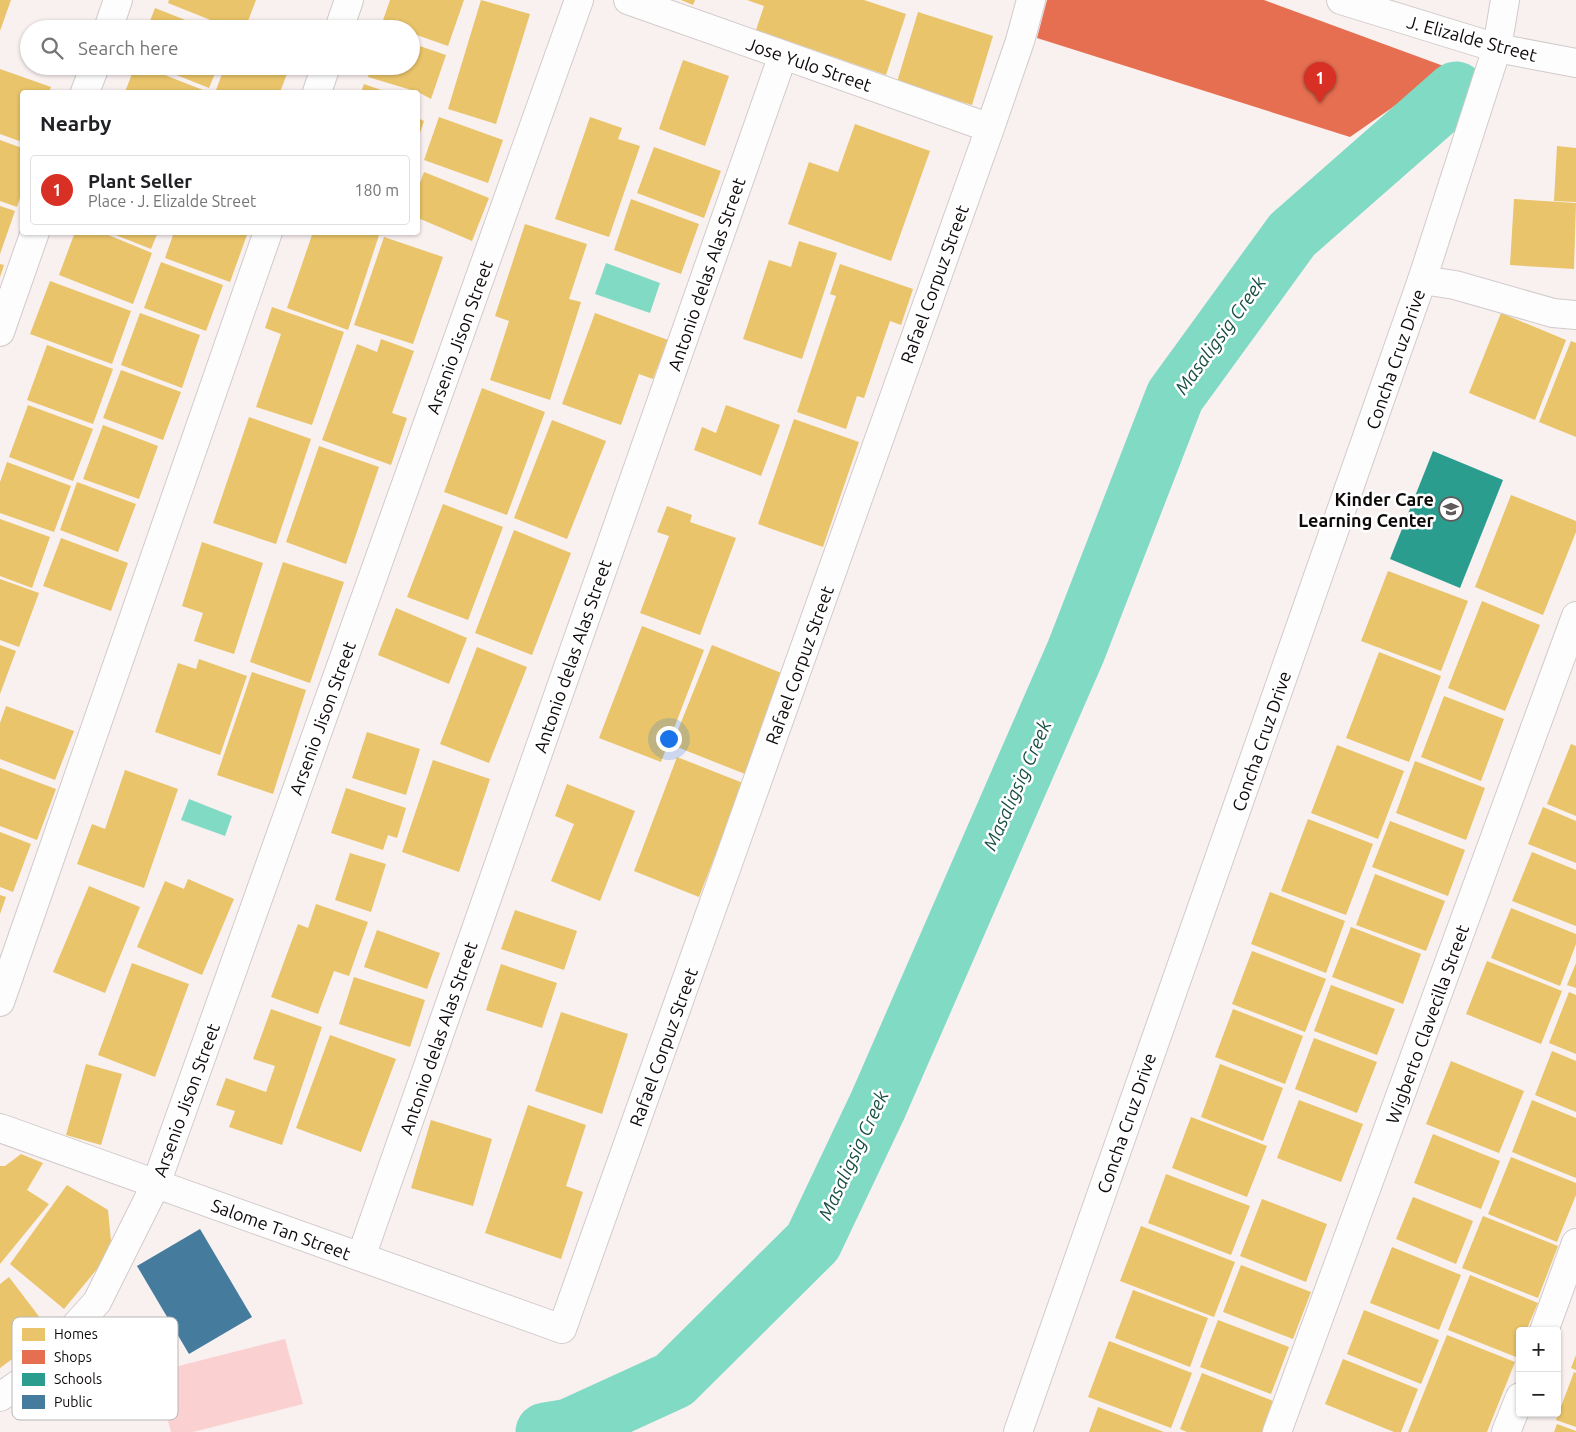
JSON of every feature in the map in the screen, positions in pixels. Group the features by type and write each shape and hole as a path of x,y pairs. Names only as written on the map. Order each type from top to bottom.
{"street":[{"path":"111,20 118,0"},
{"path":"342,20 349,0"},
{"name":"Arsenio Jison Street","path":"83,1317 97,1302 156,1184 579,0"},
{"name":"Jose Yulo Street","path":"628,0 990,128"},
{"name":"Rafael Corpuz Street","path":"562,1329 990,128 1020,41 1031,0"},
{"name":"J. Elizalde Street","path":"1341,0 1497,48 1576,63"},
{"name":"Concha Cruz Drive","path":"1018,1432 1422,280 1497,48 1505,0"},
{"name":"Antonio delas Alas Street","path":"361,1258 783,55"},
{"path":"86,90 92,75"},
{"path":"318,90 323,75"},
{"path":"0,332 34,235"},
{"path":"0,1002 267,235"},
{"path":"1422,280 1455,285 1553,313 1576,315"},
{"name":"Wigberto Clavecilla Street","path":"1277,1432 1576,616"},
{"name":"Salome Tan Street","path":"0,1128 562,1329"},
{"path":"1545,1327 1576,1243"},
{"name":"Arsenio Jison Street","path":"0,1396 12,1388"},
{"path":"1506,1432 1516,1407"}],"shaded area":[{"path":"606,263 660,283 650,313 595,294"},
{"path":"189,799 232,816 225,836 181,820"},
{"path":"285,1339 303,1404 193,1432 171,1432 168,1420 178,1420 178,1366"}],"building: Homes":[{"path":"0,0 11,0 0,31"},
{"path":"169,0 256,0 248,20 210,20 168,3"},
{"path":"390,0 464,0 448,46 420,36 420,20 383,20"},
{"path":"481,0 530,14 496,124 448,109"},
{"path":"681,0 695,0 693,5"},
{"path":"747,0 864,0 906,14 886,75 756,30 764,6"},
{"path":"155,8 185,20 150,20"},
{"path":"918,12 993,36 972,105 897,82"},
{"path":"420,46 446,55 431,99 420,93 420,90 411,90 368,77 369,75 420,75"},
{"path":"683,60 729,76 705,146 659,129"},
{"path":"0,69 51,87 50,90 20,90 20,141 0,134"},
{"path":"132,75 165,75 203,90 126,90"},
{"path":"176,75 214,75 209,88"},
{"path":"222,75 287,75 281,90 216,90"},
{"path":"364,84 381,90 362,90"},
{"path":"439,117 503,140 488,183 424,160"},
{"path":"590,117 622,128 618,139 640,146 609,237 555,219"},
{"path":"420,119 424,121 420,133"},
{"path":"855,124 930,151 891,261 788,224 809,162 838,172"},
{"path":"0,140 20,147 20,197 17,207 0,201"},
{"path":"1557,146 1576,148 1576,202 1554,201"},
{"path":"654,147 721,171 704,218 637,193"},
{"path":"424,172 489,198 472,241 420,219 420,183"},
{"path":"631,199 699,224 681,274 614,250"},
{"path":"1514,199 1576,203 1574,269 1510,265"},
{"path":"0,206 15,211 0,254"},
{"path":"525,224 587,244 569,299 581,302 550,400 490,380 509,321 495,316"},
{"path":"74,235 108,235 152,253 133,304 59,275"},
{"path":"116,235 157,235 151,249"},
{"path":"173,235 247,235 230,282 165,258"},
{"path":"312,235 379,235 348,330 287,308"},
{"path":"384,237 443,257 413,344 354,325"},
{"path":"799,241 837,253 802,359 743,339 769,260 791,267"},
{"path":"161,262 223,285 206,331 144,308"},
{"path":"0,264 4,265 0,277"},
{"path":"840,264 913,289 901,325 890,321 864,398 857,396 846,429 797,412 836,296 830,294"},
{"path":"50,281 131,311 112,364 30,334"},
{"path":"272,307 344,332 312,425 256,407 281,334 265,328"},
{"path":"140,313 200,335 182,388 121,365"},
{"path":"595,313 668,340 653,379 639,374 621,425 562,404"},
{"path":"1501,313 1566,340 1535,420 1469,393"},
{"path":"381,339 414,351 392,413 407,418 391,465 322,440 357,344 377,352"},
{"path":"1571,341 1576,343 1576,437 1539,422"},
{"path":"47,345 113,369 93,424 27,400"},
{"path":"121,370 181,392 163,440 103,418"},
{"path":"482,388 545,412 507,515 444,492"},
{"path":"28,405 93,429 73,481 9,457"},
{"path":"726,405 780,425 761,476 694,450 702,427 716,433"},
{"path":"249,417 311,439 276,544 213,523"},
{"path":"794,419 859,442 823,547 758,524"},
{"path":"552,420 606,441 567,539 514,518"},
{"path":"103,425 158,446 139,499 83,479"},
{"path":"319,446 379,467 346,564 286,542"},
{"path":"7,462 71,486 54,532 0,513 0,482"},
{"path":"77,482 136,504 118,552 60,530"},
{"path":"1511,495 1576,521 1576,532 1543,615 1475,587"},
{"path":"443,504 503,527 468,620 407,597"},
{"path":"667,506 692,515 690,522 736,538 700,635 640,613 669,536 657,532"},
{"path":"0,519 50,537 32,588 0,576"},
{"path":"514,530 571,553 532,655 475,633"},
{"path":"61,538 128,563 111,611 43,586"},
{"path":"202,542 263,563 234,654 194,641 203,613 182,606"},
{"path":"283,562 344,582 310,683 250,662"},
{"path":"1388,571 1468,601 1441,671 1361,641"},
{"path":"0,579 39,593 19,647 0,640"},
{"path":"1482,601 1540,625 1505,711 1448,688"},
{"path":"396,608 467,638 449,684 378,655"},
{"path":"642,626 704,650 661,762 599,738"},
{"path":"0,645 16,651 0,694"},
{"path":"712,645 784,674 745,774 672,745"},
{"path":"477,647 527,667 489,763 440,744"},
{"path":"1379,652 1441,676 1409,762 1346,738"},
{"path":"199,659 247,676 220,755 155,732 178,663 196,669"},
{"path":"252,672 306,690 273,794 217,775"},
{"path":"1444,696 1504,719 1481,781 1421,757"},
{"path":"6,706 74,731 55,780 0,759 0,723"},
{"path":"367,732 420,749 406,795 352,778"},
{"path":"1571,744 1576,746 1576,816 1547,804"},
{"path":"1337,745 1404,771 1378,839 1311,813"},
{"path":"677,757 743,783 699,897 634,871"},
{"path":"433,760 490,779 459,872 402,852"},
{"path":"1415,761 1485,788 1466,840 1396,813"},
{"path":"0,768 56,789 37,840 0,826"},
{"path":"125,770 178,789 144,888 77,864 92,824 105,829"},
{"path":"567,784 635,811 600,901 551,881 574,824 555,816"},
{"path":"346,788 406,808 397,838 388,835 383,850 331,833"},
{"path":"1543,807 1576,821 1576,863 1528,844"},
{"path":"1308,819 1373,844 1346,915 1281,891"},
{"path":"1390,821 1465,850 1448,896 1372,867"},
{"path":"0,832 31,844 13,892 0,887"},
{"path":"1532,852 1576,870 1576,926 1512,901"},
{"path":"350,853 386,864 371,912 335,900"},
{"path":"1375,874 1445,901 1426,951 1356,925"},
{"path":"188,879 234,899 202,975 137,947 165,881 184,889"},
{"path":"89,886 140,907 105,993 53,972"},
{"path":"1270,892 1345,921 1326,973 1251,944"},
{"path":"0,895 6,897 0,914"},
{"path":"316,904 368,922 349,976 334,971 318,1014 271,997 298,924 308,928"},
{"path":"1511,908 1576,934 1576,944 1560,986 1491,958"},
{"path":"515,910 577,931 564,970 501,949"},
{"path":"1351,927 1421,954 1403,1004 1332,977"},
{"path":"377,930 440,953 427,989 364,967"},
{"path":"1252,951 1326,979 1305,1032 1232,1004"},
{"path":"1487,961 1562,991 1541,1044 1466,1014"},
{"path":"132,963 189,984 155,1077 98,1055"},
{"path":"1576,963 1576,988 1567,985"},
{"path":"501,964 557,983 542,1028 486,1010"},
{"path":"354,977 425,1000 410,1047 339,1024"},
{"path":"1331,985 1395,1009 1377,1055 1314,1031"},
{"path":"1569,992 1576,995 1576,1054 1549,1043"},
{"path":"271,1009 322,1027 282,1145 229,1127 235,1111 216,1105 226,1078 266,1092 275,1066 253,1059"},
{"path":"1233,1009 1303,1036 1285,1084 1215,1057"},
{"path":"561,1012 628,1034 602,1114 535,1091"},
{"path":"330,1035 396,1059 361,1152 296,1128"},
{"path":"1314,1038 1377,1062 1357,1113 1295,1089"},
{"path":"1552,1051 1576,1061 1576,1112 1535,1095"},
{"path":"1451,1061 1524,1091 1499,1153 1426,1124"},
{"path":"86,1064 122,1074 101,1145 66,1135"},
{"path":"1220,1064 1283,1088 1263,1141 1201,1117"},
{"path":"1299,1100 1363,1124 1341,1182 1277,1158"},
{"path":"1532,1100 1576,1118 1576,1178 1512,1152"},
{"path":"528,1105 586,1125 566,1186 583,1192 561,1259 485,1233"},
{"path":"1191,1117 1267,1146 1247,1197 1172,1168"},
{"path":"431,1120 492,1139 473,1206 411,1188"},
{"path":"1433,1134 1500,1161 1481,1209 1414,1183"},
{"path":"21,1154 43,1163 27,1190 49,1204 0,1264 0,1166 5,1166"},
{"path":"1511,1157 1576,1183 1576,1195 1557,1242 1488,1214"},
{"path":"1166,1174 1250,1206 1231,1255 1148,1223"},
{"path":"67,1185 108,1210 112,1251 64,1309 10,1264"},
{"path":"1413,1197 1473,1221 1456,1264 1396,1239"},
{"path":"1262,1199 1327,1224 1306,1282 1240,1256"},
{"path":"1483,1216 1558,1246 1538,1298 1462,1268"},
{"path":"1141,1226 1235,1262 1214,1317 1120,1281"},
{"path":"1392,1247 1461,1275 1439,1330 1370,1303"},
{"path":"1241,1265 1311,1292 1293,1339 1223,1312"},
{"path":"1470,1275 1538,1303 1528,1327 1516,1327 1516,1357 1448,1330"},
{"path":"9,1277 39,1317 12,1317 12,1359 0,1368 0,1284"},
{"path":"1133,1290 1208,1318 1190,1367 1115,1338"},
{"path":"1364,1310 1439,1340 1421,1384 1347,1354"},
{"path":"1218,1320 1289,1347 1271,1394 1200,1367"},
{"path":"1447,1335 1515,1362 1487,1432 1408,1432"},
{"path":"1109,1341 1192,1373 1171,1428 1088,1397"},
{"path":"1576,1355 1576,1370 1571,1368"},
{"path":"1343,1359 1418,1389 1401,1432 1394,1432 1325,1404"},
{"path":"1574,1372 1576,1373 1576,1427 1556,1420 1557,1417 1561,1417 1561,1407"},
{"path":"1202,1373 1273,1401 1262,1432 1187,1432 1180,1429"},
{"path":"1098,1407 1164,1432 1089,1432"},
{"path":"1557,1424 1576,1431 1576,1432 1554,1432"}],"building: Shops":[{"path":"1047,0 1264,0 1449,68 1350,137 1037,38"}],"building: Schools":[{"path":"1433,451 1503,480 1460,588 1390,559"}],"building: Public":[{"path":"200,1229 252,1317 189,1354 178,1335 178,1317 167,1317 137,1266"}],"waterway":[{"name":"Masaligsig Creek","path":"545,1432 569,1428 674,1380 813,1242 878,1105 1076,651 1175,396 1292,235 1456,91"}],"place":[{"name":"Plant Seller","path":"1320,103"},
{"name":"Kinder Care Learning Center","path":"1451,509"}]}
